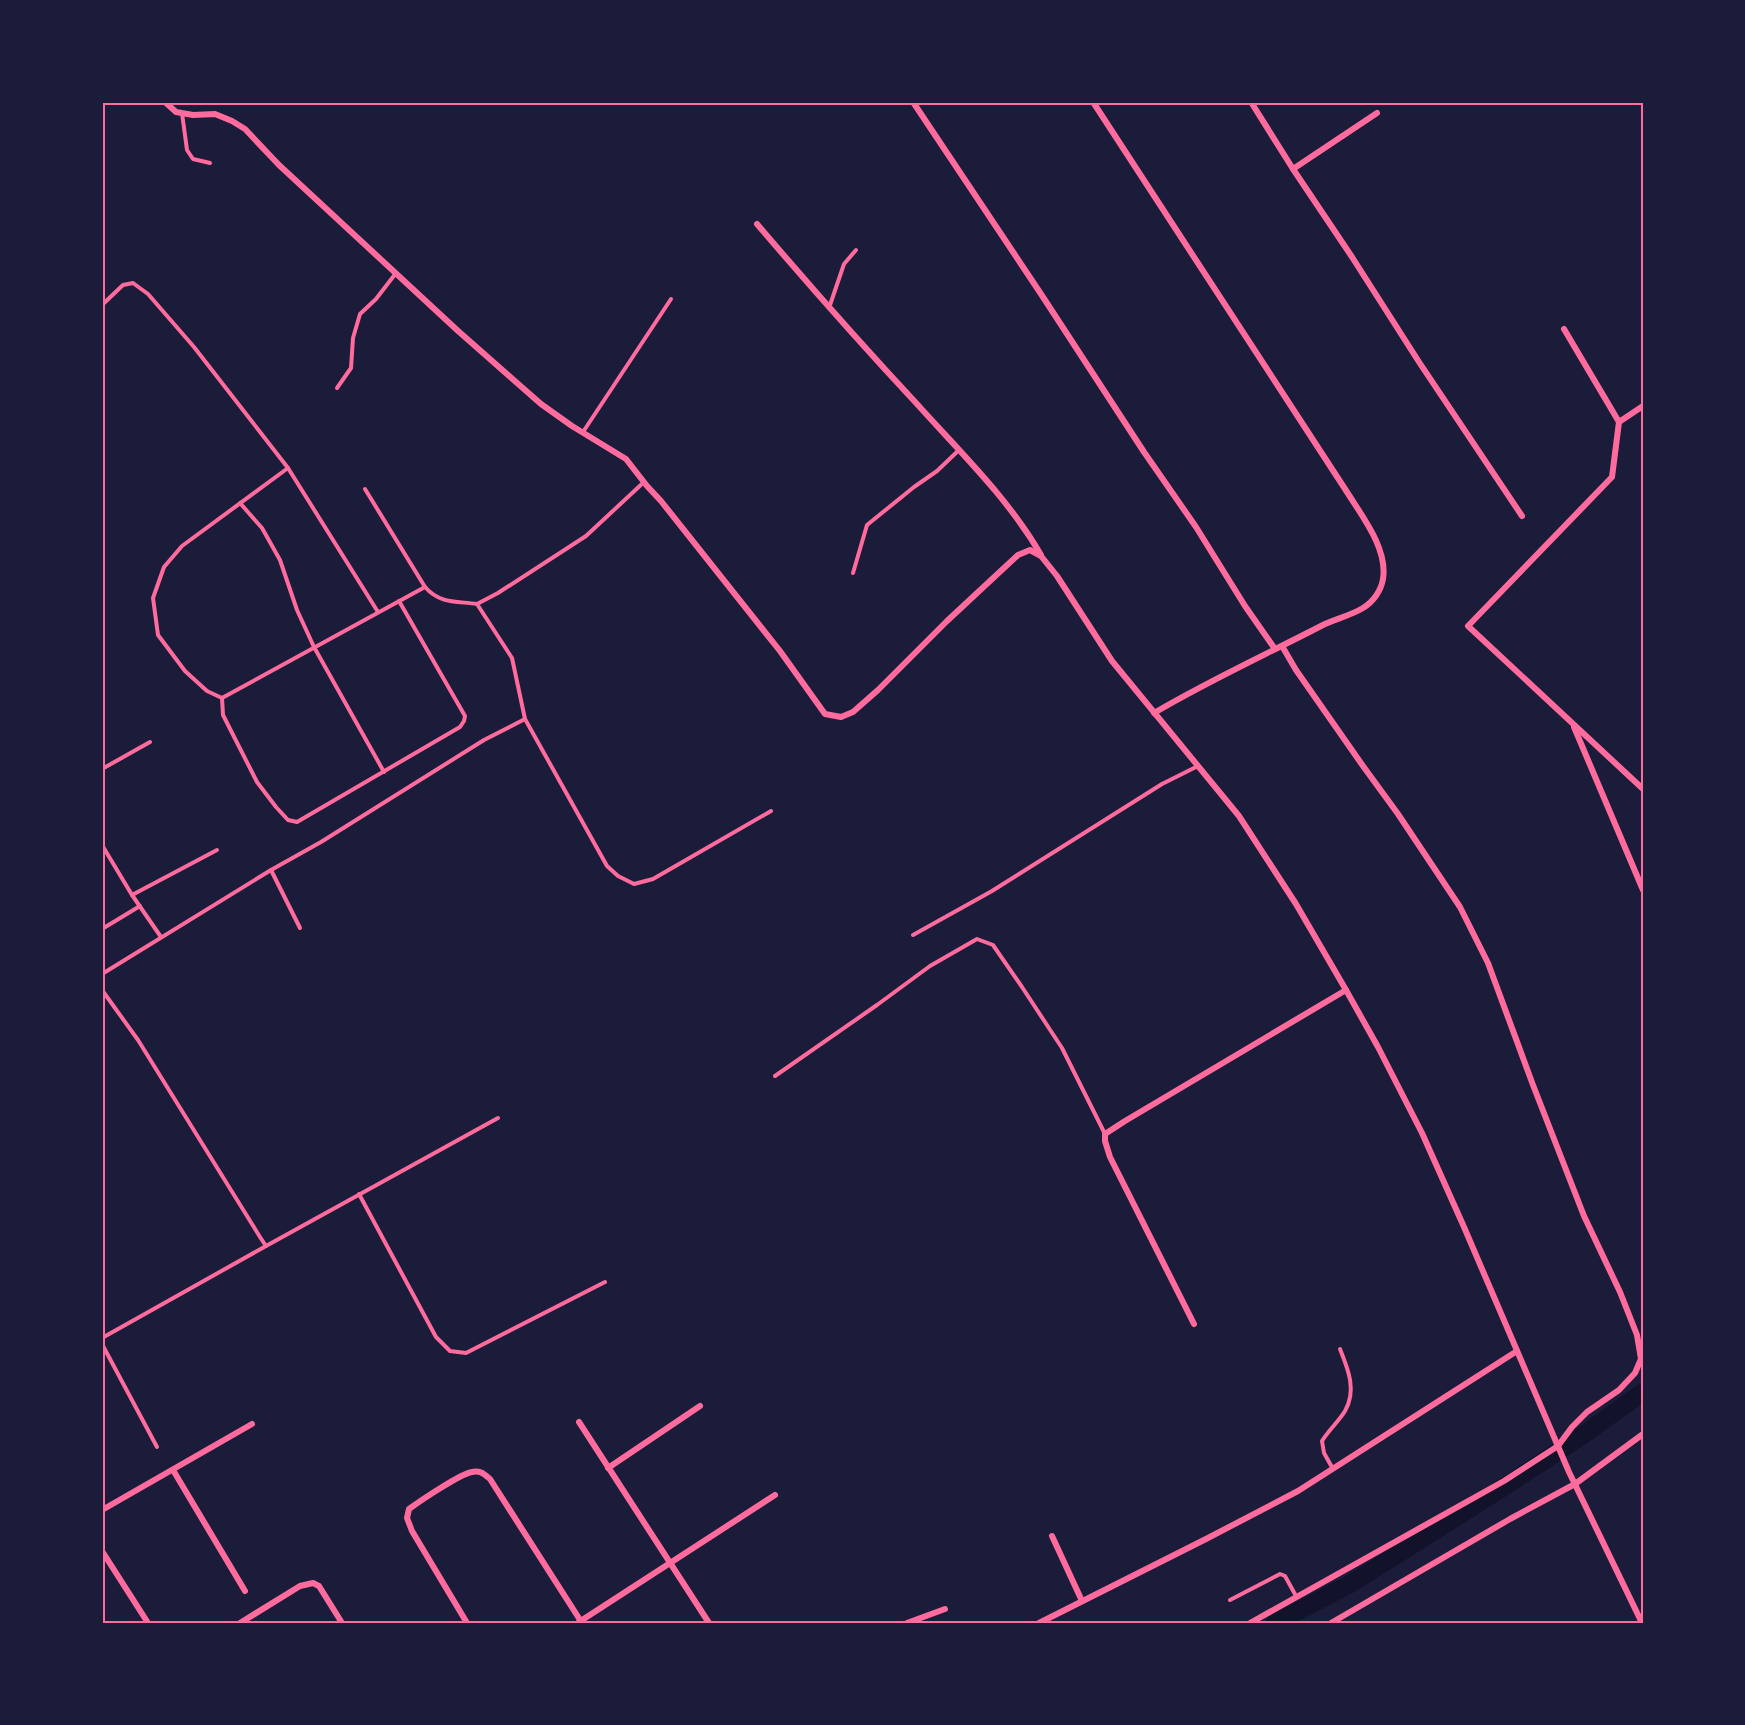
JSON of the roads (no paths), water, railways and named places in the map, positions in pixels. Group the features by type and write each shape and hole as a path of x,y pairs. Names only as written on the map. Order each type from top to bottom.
{"street":[{"path":"165,102 176,112 193,115 215,114 232,120 245,129 279,165 457,330 541,404 626,459 780,651 825,714 841,717 852,712 878,690 1018,555 1030,550 1041,556"},
{"path":"913,102 1196,527 1245,606 1296,670 1398,814 1460,907 1488,963 1584,1216 1620,1292 1637,1335 1641,1359 1635,1373 1619,1390 1587,1412 1572,1427 1559,1447 1504,1481 1250,1623"},
{"path":"1093,102 1336,473 1373,533 1382,555 1383,578 1377,595 1363,608 1333,620 1196,688 1154,713"},
{"path":"1251,102 1522,516"},
{"path":"1293,169 1377,113"},
{"path":"757,224 829,308 984,476 1026,529 1041,556 1057,576 1112,661 1239,816 1296,904 1378,1047 1422,1133 1569,1472 1642,1623"},
{"path":"1564,329 1619,422 1612,477 1468,626 1643,789"},
{"path":"1619,422 1643,406"},
{"path":"1573,723 1643,890"},
{"path":"1194,1324 1110,1157 1105,1141 1106,1134 1346,990"},
{"path":"1038,1623 1298,1491 1517,1351"},
{"path":"608,1468 700,1406"},
{"path":"579,1422 710,1623"},
{"path":"102,1510 252,1424"},
{"path":"1331,1623 1575,1484 1643,1434"},
{"path":"173,1470 245,1591"},
{"path":"467,1623 412,1531 407,1518 409,1509 471,1472 481,1472 490,1479 580,1622 775,1496"},
{"path":"1052,1536 1082,1601"},
{"path":"102,1551 148,1623"},
{"path":"240,1623 300,1586 313,1583 319,1586 342,1623"},
{"path":"907,1623 945,1609"}],"lane":[{"path":"182,113 187,150 193,159 210,163"},
{"path":"829,308 844,264 856,250"},
{"path":"337,388 351,368 353,338 360,314 376,299 396,273"},
{"path":"102,305 123,285 133,283 148,294 194,347 288,468 378,612"},
{"path":"583,433 671,299"},
{"path":"853,573 867,525 937,471 959,450"},
{"path":"222,698 207,691 185,670 158,635 153,598 164,567 182,546 288,468"},
{"path":"365,489 432,596 440,600 477,604 586,536 644,482"},
{"path":"240,503 262,528 280,560 294,603 314,647 384,772"},
{"path":"222,698 425,587"},
{"path":"222,698 223,715 257,782 288,820 297,822 460,727 464,721 465,716 399,601"},
{"path":"477,604 512,658 525,719 607,866 618,876 634,884 653,879 771,811"},
{"path":"102,974 271,870 321,842 484,740 525,719"},
{"path":"102,769 150,742"},
{"path":"913,935 992,891 1162,784 1198,766"},
{"path":"102,845 132,895 162,937"},
{"path":"132,895 217,850"},
{"path":"271,870 300,928"},
{"path":"102,929 140,906"},
{"path":"775,1076 930,966 977,939 993,945 1022,987 1062,1048 1106,1134"},
{"path":"102,990 138,1040 267,1246"},
{"path":"102,1338 498,1118"},
{"path":"359,1194 436,1337 450,1351 466,1353 604,1282"},
{"path":"102,1344 157,1447"},
{"path":"1333,1469 1324,1453 1322,1441 1344,1412 1351,1396 1350,1375 1340,1348"},
{"path":"1230,1600 1280,1574 1285,1576 1296,1597"}],"waterway":[{"path":"1275,1623 1352,1583 1504,1487 1643,1392"}]}
